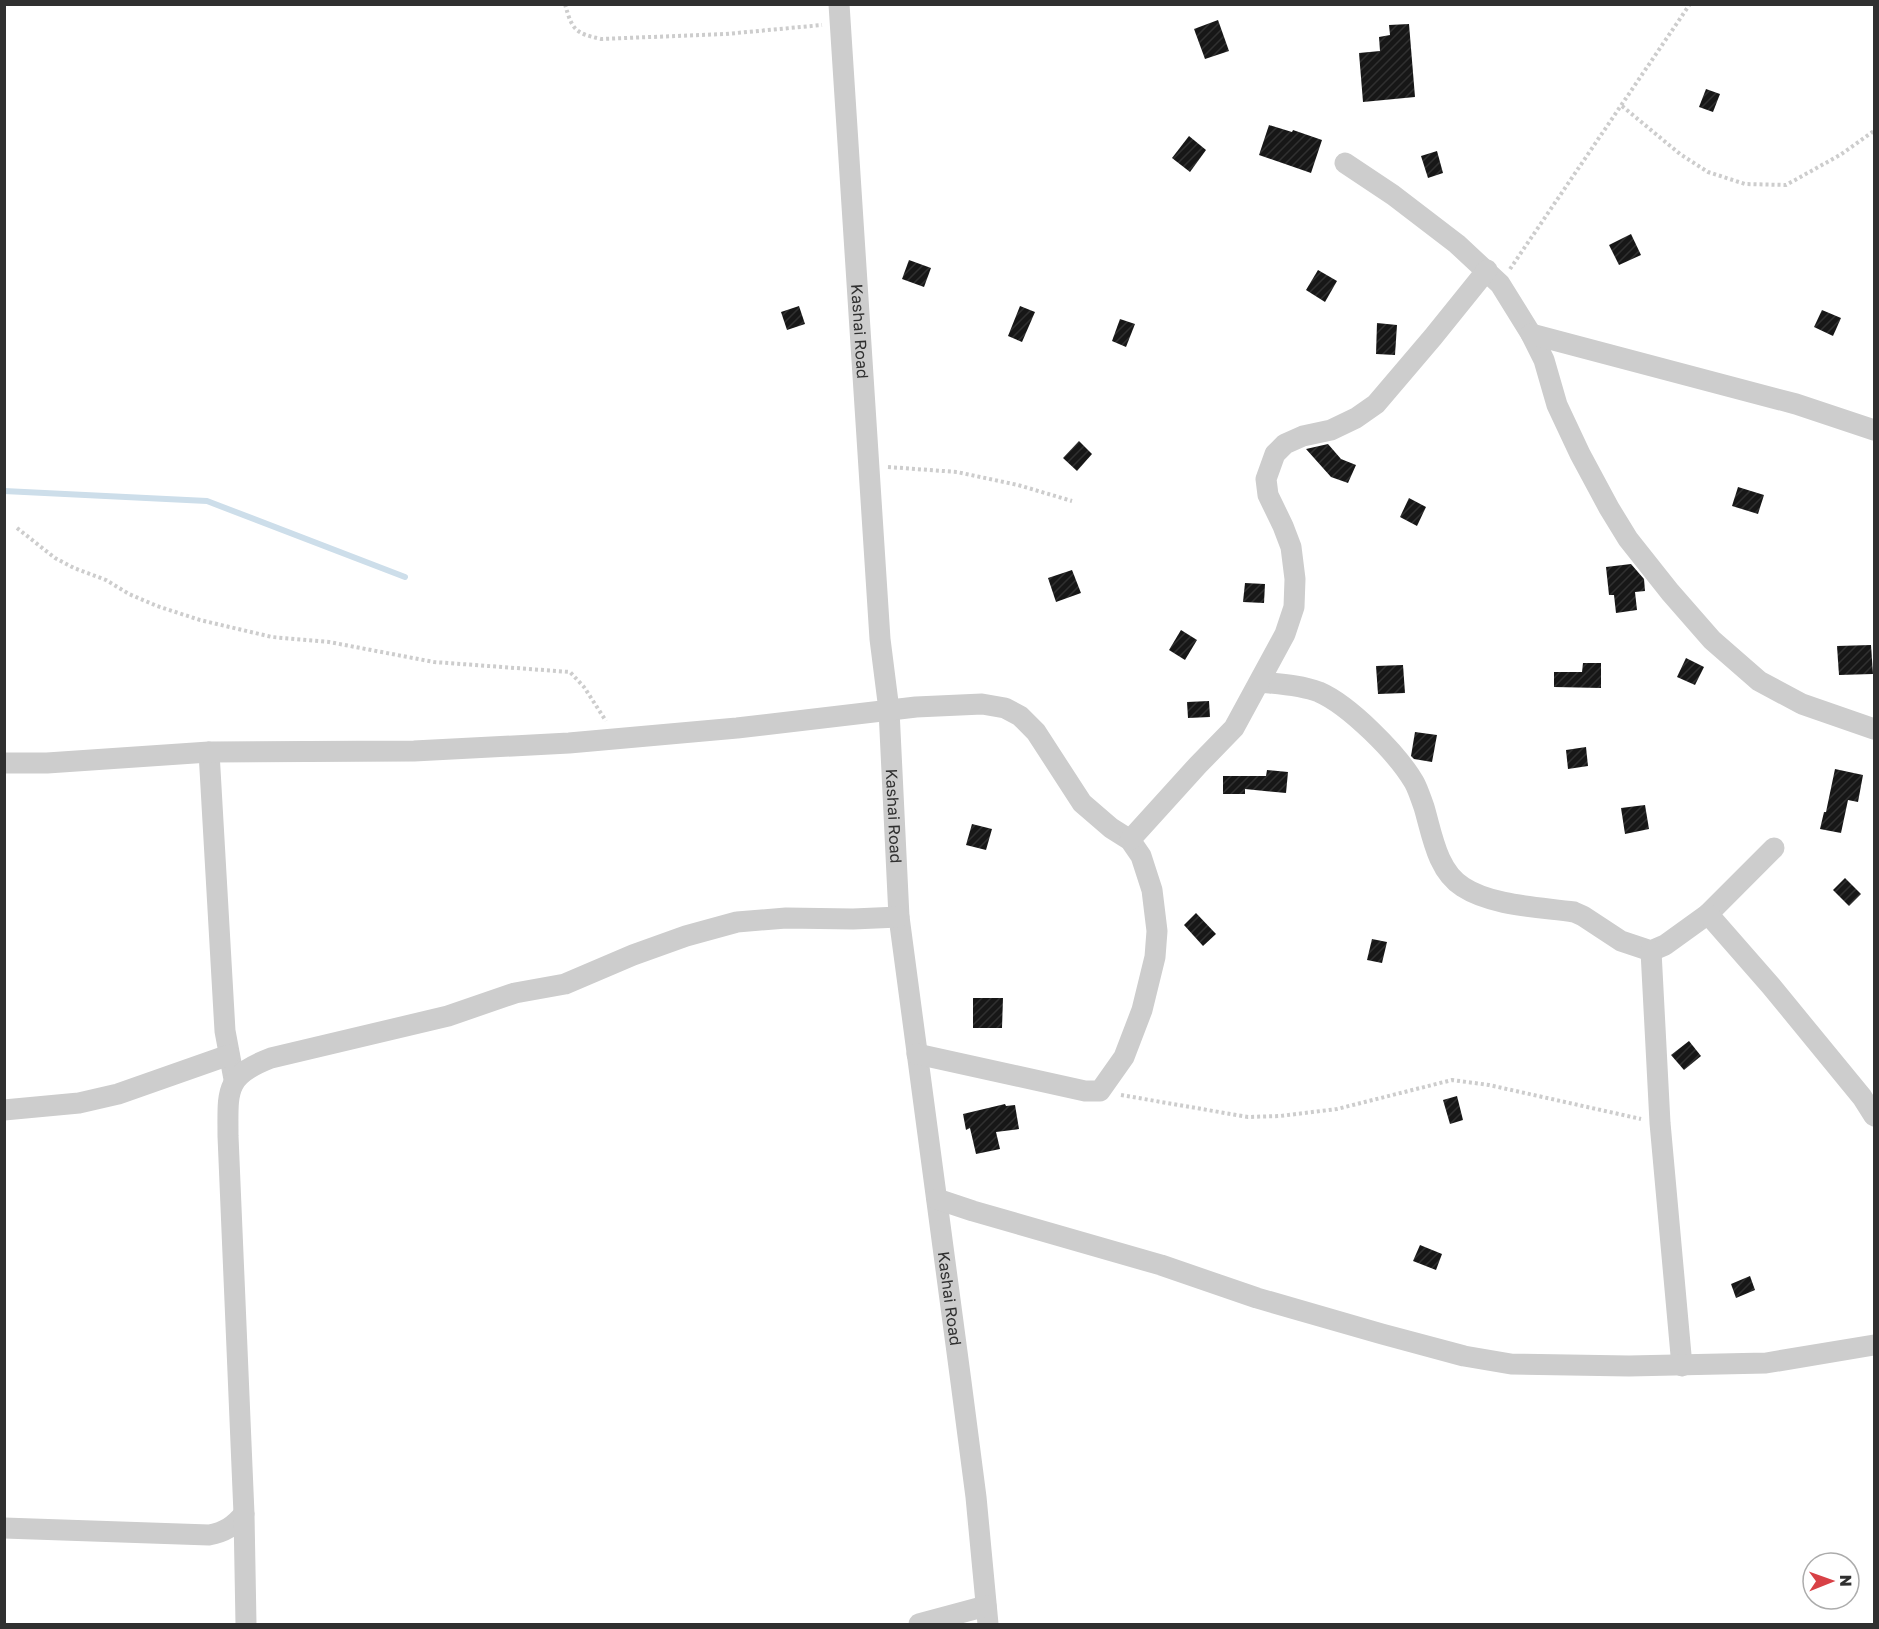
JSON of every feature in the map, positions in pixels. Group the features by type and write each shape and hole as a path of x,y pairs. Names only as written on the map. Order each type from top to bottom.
{"street":[{"name":"Kashai Road","path":"840,14 880,639 889,710 899,917 974,1486 987,1615"},
{"path":"1345,163 1393,195 1457,244 1494,277 1531,334 1544,360 1557,405 1580,454 1614,516 1642,557 1712,640 1759,681 1802,704 1875,729"},
{"path":"1130,840 1234,729 1285,634 1294,607 1295,579 1291,547 1283,525 1272,506 1267,487 1266,479 1275,454 1285,444 1303,436 1331,430 1356,418 1376,404 1433,336 1494,277"},
{"path":"1531,334 1796,404 1875,430"},
{"path":"1260,682 1316,691 1334,700 1367,728 1399,760 1415,783 1439,858 1447,871 1462,887 1490,899 1574,912 1621,941 1651,951 1665,945 1708,914 1774,848"},
{"path":"4,763 47,763 209,752 414,751 628,738 889,710 982,704 1005,708 1020,716 1036,732 1082,803 1111,828 1130,840 1141,856 1152,890 1157,931 1155,957 1142,1010 1124,1057 1100,1091 1085,1091 917,1054"},
{"path":"209,752 223,993 229,1055 234,1079 228,1101 228,1136 244,1514 246,1624"},
{"path":"1708,914 1772,986 1875,1116"},
{"path":"234,1079 250,1065 271,1058 448,1016 515,993 565,984 654,947 737,922 786,918 899,917"},
{"path":"1651,951 1660,1123 1682,1366"},
{"path":"4,1110 79,1103 118,1094 229,1055"},
{"path":"937,1198 973,1211 1161,1265 1257,1298 1464,1356 1511,1364 1682,1366 1766,1363 1875,1345"},
{"path":"4,1528 208,1535 219,1533 234,1525 244,1514"},
{"path":"918,1624 987,1615"}],"path":[{"path":"565,4 571,27 583,35 601,39 726,34 840,14"},
{"path":"1494,277 1622,106 1690,4"},
{"path":"1622,106 1680,154 1708,172 1745,184 1786,185 1840,155 1875,131"},
{"path":"869,466 957,472 1018,485 1072,501"},
{"path":"17,528 34,544 65,563 106,580 138,598 200,620 272,637 329,642 434,662 570,672 584,687 610,726 628,738"},
{"path":"1100,1091 1248,1117 1280,1116 1338,1109 1452,1080 1489,1085 1660,1123"}],"building":[{"path":"1218,20 1229,51 1205,59 1194,29"},
{"path":"1409,24 1415,97 1363,102 1359,53 1380,51 1379,37 1390,35 1389,25"},
{"path":"1706,89 1720,94 1713,112 1699,107"},
{"path":"1269,125 1322,140 1311,173 1259,155"},
{"path":"1189,136 1206,150 1190,172 1172,158"},
{"path":"1437,151 1443,173 1428,178 1421,156"},
{"path":"1631,234 1641,255 1619,265 1609,245"},
{"path":"909,260 931,268 924,287 902,279"},
{"path":"1318,270 1337,281 1325,302 1306,290"},
{"path":"799,306 805,324 787,330 781,312"},
{"path":"1020,306 1035,312 1022,342 1008,336"},
{"path":"1822,310 1841,318 1833,336 1814,327"},
{"path":"1120,319 1135,324 1126,347 1112,341"},
{"path":"1377,323 1397,325 1395,355 1376,354"},
{"path":"1079,441 1092,454 1077,471 1063,458"},
{"path":"1328,444 1341,459 1356,465 1348,483 1331,477 1306,449"},
{"path":"1738,487 1764,495 1758,514 1732,506"},
{"path":"1409,498 1426,507 1417,526 1400,517"},
{"path":"1631,564 1644,579 1645,591 1635,592 1637,610 1616,613 1614,595 1609,595 1606,567"},
{"path":"1072,570 1081,593 1056,602 1048,578"},
{"path":"1245,583 1265,584 1264,603 1243,602"},
{"path":"1181,630 1197,640 1185,660 1169,650"},
{"path":"1871,645 1873,674 1839,675 1837,646"},
{"path":"1686,658 1704,667 1695,685 1677,677"},
{"path":"1583,663 1601,663 1601,688 1554,687 1554,672 1582,672"},
{"path":"1403,665 1405,693 1378,694 1376,666"},
{"path":"1209,701 1210,717 1188,718 1187,702"},
{"path":"1415,732 1437,735 1432,762 1414,759 1411,756"},
{"path":"1586,747 1588,766 1568,769 1566,750"},
{"path":"1835,769 1863,775 1858,802 1848,800 1841,833 1820,829"},
{"path":"1267,770 1288,772 1286,793 1245,789 1245,794 1223,794 1223,776 1266,776"},
{"path":"1645,805 1649,829 1625,834 1621,808"},
{"path":"972,824 992,829 986,850 966,845"},
{"path":"1845,878 1861,894 1849,906 1833,890"},
{"path":"1196,913 1216,934 1203,946 1184,925"},
{"path":"1372,939 1387,942 1382,963 1367,960"},
{"path":"973,998 1003,998 1002,1028 973,1028"},
{"path":"1689,1041 1701,1056 1684,1070 1671,1055"},
{"path":"1457,1096 1463,1120 1450,1124 1443,1100"},
{"path":"1005,1104 1006,1106 1015,1105 1019,1129 996,1132 1000,1149 976,1154 970,1128 966,1130 963,1114"},
{"path":"1420,1245 1442,1254 1436,1270 1413,1261"},
{"path":"1750,1276 1755,1290 1736,1298 1731,1284"}],"waterway":[{"path":"4,491 207,501 405,577"}]}
